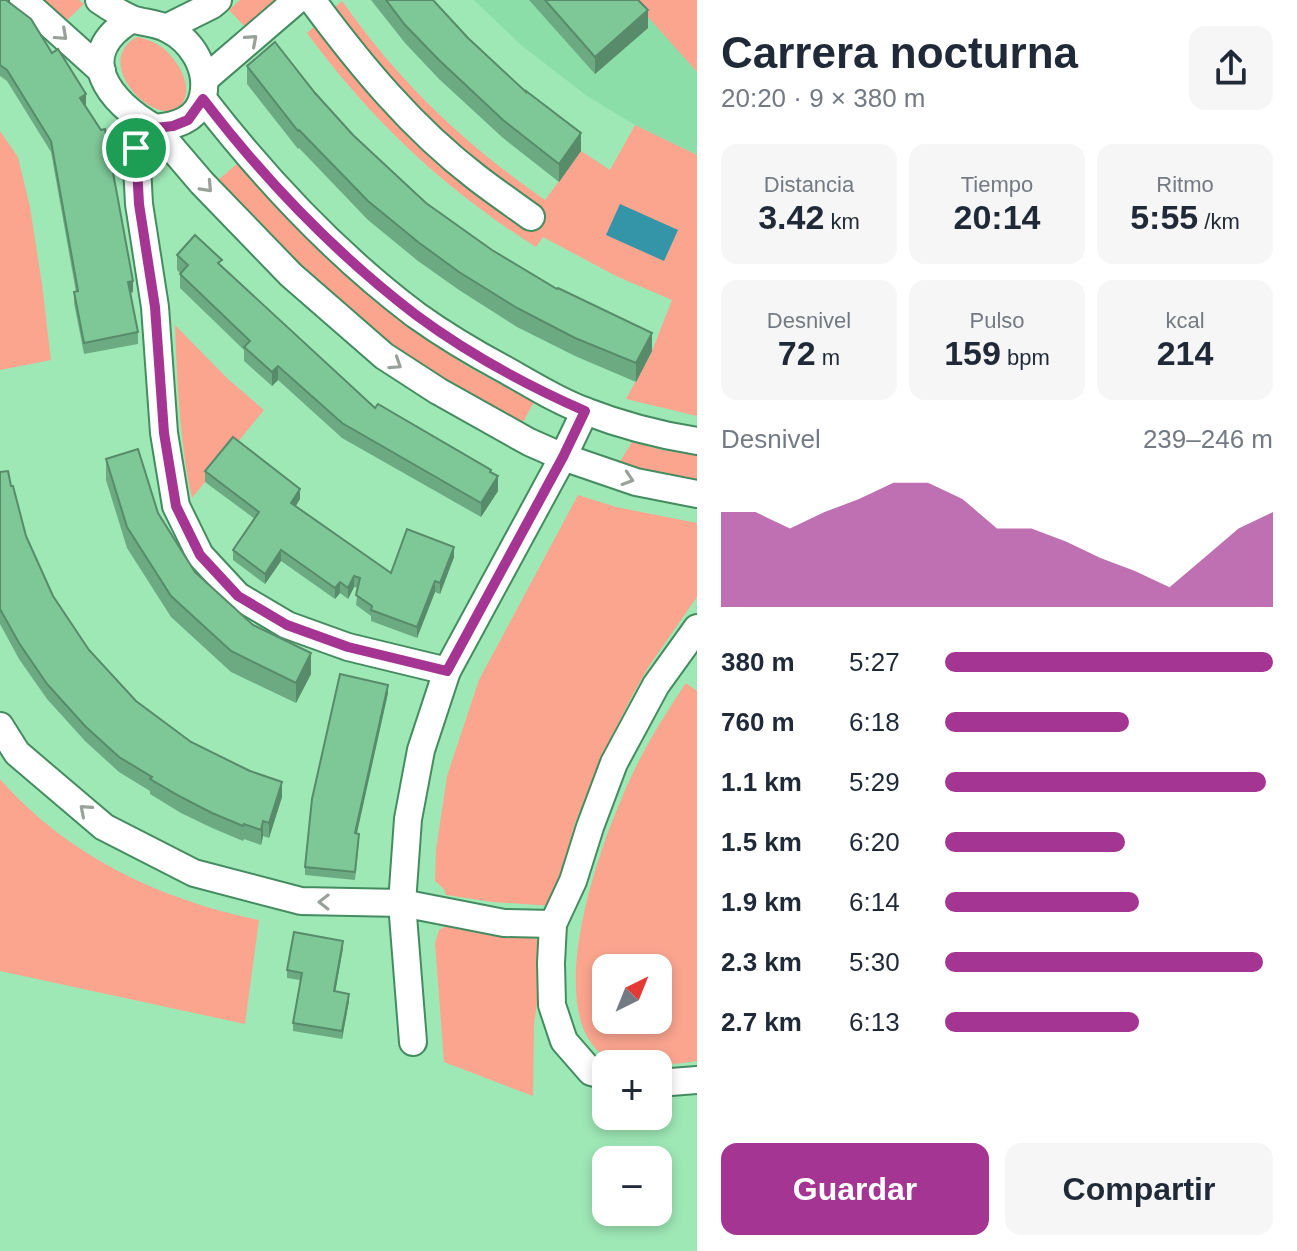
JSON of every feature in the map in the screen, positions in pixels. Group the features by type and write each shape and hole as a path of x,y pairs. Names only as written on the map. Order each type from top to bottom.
{"street":[{"path":"23,0 102,71"},
{"path":"99,0 132,19 166,28 181,38 200,62 204,89 241,149 330,242 417,315 465,347 553,397 585,411 665,436 697,441"},
{"path":"166,28 218,0"},
{"path":"150,125 173,126 188,120 204,89 297,0"},
{"path":"312,0 333,30 419,127 475,176 531,217"},
{"path":"132,19 117,28 100,53 108,89 126,108 150,125 291,275 384,356 438,391 529,442 563,457 636,482 697,494"},
{"path":"150,125 136,148 139,204 155,307 164,433 176,506 200,555 238,596 287,625 348,647 447,671"},
{"path":"413,1042 402,903 408,819 421,750 447,671 585,411"},
{"path":"592,1072 564,1041 552,1005 553,924 573,881 614,763 656,685 697,628"},
{"path":"0,726 17,753 104,827 194,873 301,901 402,903 504,923 553,924"},
{"path":"672,1082 697,1080"}],"shaded area":[{"path":"44,0 79,0 84,4 67,20"},
{"path":"240,0 278,0 246,28 229,10"},
{"path":"474,0 697,0 697,155 635,125 587,96 521,45"},
{"path":"633,0 697,0 697,72"},
{"path":"342,1 385,56 433,109 506,172 545,200 581,151 610,170 635,125 697,155 697,416 626,399 652,351 672,300 616,276 543,237 536,247 470,201 411,151 357,95 307,33"},
{"path":"137,37 160,46 178,65 186,91 180,106 169,111 157,109 132,90 121,62 124,48"},
{"path":"0,131 18,157 30,207 51,360 0,370"},
{"path":"237,164 313,242 394,314 482,375 534,402 522,424 444,381 393,346 321,285 219,179"},
{"path":"175,325 228,379 264,410 192,498 182,434"},
{"path":"632,442 697,455 697,481 619,463"},
{"path":"578,495 616,507 697,523 697,597 649,666 601,758 575,823 552,906 446,895 435,881 436,850 447,776 479,680"},
{"path":"686,683 697,691 697,1061 672,1063 672,1050 600,1050 591,1042 579,1013 576,978 580,938 599,859 628,784 659,725"},
{"path":"0,779 55,831 118,871 187,900 259,920 245,1024 0,971"},
{"path":"450,924 545,940 534,1026 533,1096 444,1062 435,943 439,930"}],"water":[{"path":"620,204 678,230 664,261 606,235"}],"building":[{"path":"0,0 6,0 31,19 52,53 58,49 86,94 80,98 101,130 105,129 133,281 128,282 138,332 84,343 74,292 78,291 51,141 7,70 0,65"},
{"path":"386,0 433,0 468,38 526,92 581,133 559,164 503,120 439,60"},
{"path":"545,0 638,0 648,10 595,57"},
{"path":"275,42 353,135 426,203 492,250 557,289 652,333 636,363 575,338 517,308 459,272 368,201 298,131 247,66"},
{"path":"195,235 222,260 218,263 375,408 378,404 498,476 481,503 342,423 278,366 272,372 244,347 250,341 180,274 188,265 177,255"},
{"path":"233,437 300,489 291,503 391,573 407,529 454,547 440,583 435,581 417,627 371,610 372,606 356,595 360,578 354,576 348,588 340,582 335,588 281,550 265,574 233,550 259,512 205,471"},
{"path":"138,449 158,513 195,572 253,625 311,653 296,683 231,651 171,596 127,527 106,459"},
{"path":"8,471 26,536 53,596 89,650 136,701 191,742 250,771 282,782 269,823 263,821 261,830 212,813 150,779 152,777 119,757 85,726 47,684 0,609 0,472"},
{"path":"340,674 388,685 355,833 359,834 355,872 305,867 312,799"},
{"path":"294,932 343,941 334,991 349,994 342,1031 293,1023 302,973 287,970"}],"route":[{"path":"203,99 241,149 330,242 417,315 465,347 553,397 585,411 447,671 348,647 287,625 238,596 200,555 176,506 164,433 155,307 139,204 136,148 144,122 155,128 173,126 188,120 203,99"}]}
